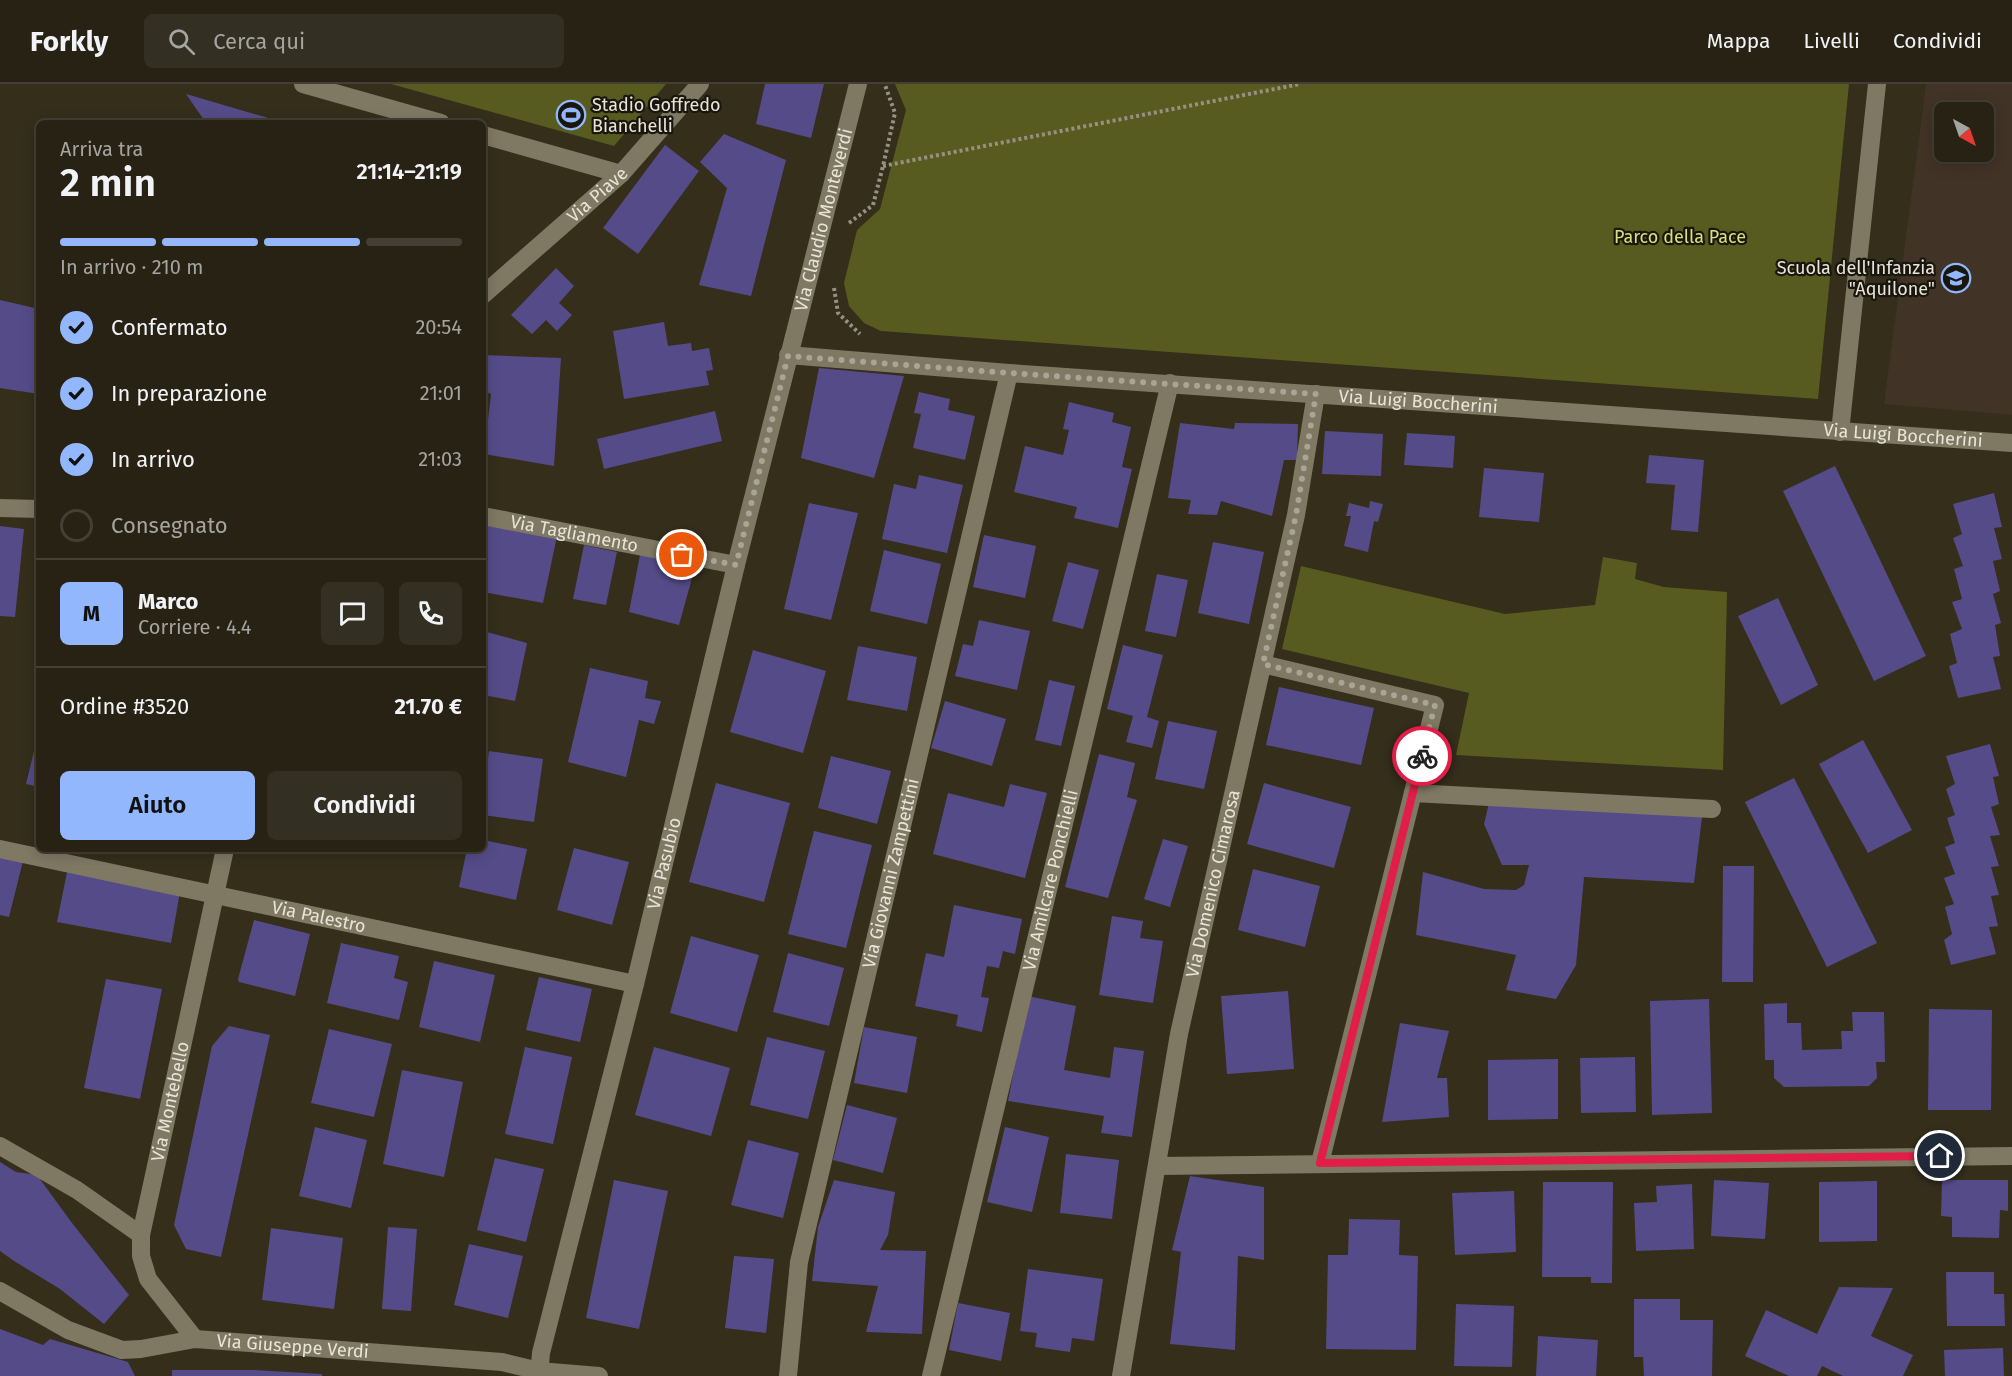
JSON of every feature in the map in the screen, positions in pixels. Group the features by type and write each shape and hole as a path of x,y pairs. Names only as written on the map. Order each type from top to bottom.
{"street":[{"path":"303,84 430,120"},
{"name":"Via Piave","path":"486,292 621,174 700,84"},
{"name":"Via Claudio Monteverdi","path":"788,356 858,84"},
{"path":"1840,432 1877,84"},
{"path":"486,136 621,174"},
{"name":"Via Luigi Boccherini","path":"788,356 2012,443"},
{"name":"Via Pasubio","path":"539,1373 541,1353 635,984 788,356"},
{"name":"Via Giovanni Zampettini","path":"789,1376 799,1262 1009,373"},
{"name":"Via Amilcare Ponchielli","path":"931,1376 1170,383"},
{"name":"Via Domenico Cimarosa","path":"1121,1376 1179,1034 1296,515 1316,394"},
{"path":"0,508 36,510"},
{"name":"Via Tagliamento","path":"486,517 736,565"},
{"path":"1263,664 1435,705 1320,1163"},
{"path":"1413,794 1712,809"},
{"name":"Via Palestro","path":"0,849 635,984"},
{"name":"Via Montebello","path":"195,1339 148,1279 141,1256 141,1234 224,852"},
{"path":"0,1146 77,1190 141,1234"},
{"path":"1157,1166 2012,1155"},
{"name":"Via Giuseppe Verdi","path":"0,1292 68,1330 122,1350 141,1350 195,1339 502,1362 539,1373 599,1376"}],"path":[{"path":"848,224 873,205 896,113 884,84"},
{"path":"883,166 1300,84"},
{"path":"834,284 838,313 858,333 868,337"}],"shaded area":[{"name":"Scuola dell'Infanzia \"Aquilone\"","path":"1926,84 2012,84 2012,415 1884,404"}],"green space":[{"name":"Stadio Goffredo Bianchelli","path":"391,84 666,84 614,146"},
{"name":"Parco della Pace","path":"895,84 1849,84 1818,399 881,331 864,323 849,306 844,283 857,230 880,209 906,110"},
{"path":"1603,557 1637,563 1635,579 1664,587 1727,592 1723,770 1456,755 1469,693 1282,649 1301,566 1505,614 1595,605"}],"building":[{"path":"765,84 824,84 811,138 756,124"},
{"path":"186,94 275,120 204,120"},
{"path":"724,134 786,160 751,296 699,285 727,188 700,162"},
{"path":"665,145 699,171 638,254 603,228"},
{"path":"556,268 574,286 559,303 572,315 557,331 546,320 532,334 511,315"},
{"path":"0,300 36,308 36,394 0,388"},
{"path":"664,322 668,346 691,343 692,351 709,348 713,370 706,371 709,385 624,399 613,331"},
{"path":"486,355 561,358 554,466 486,454 491,394 486,392"},
{"path":"819,368 904,376 874,478 801,458"},
{"path":"919,392 950,399 948,410 975,416 965,460 913,448 921,414 914,413"},
{"path":"1069,402 1114,413 1112,422 1131,427 1122,467 1132,469 1118,528 1074,518 1077,507 1014,492 1025,446 1063,455 1069,430 1063,429"},
{"path":"715,411 722,441 604,469 597,439"},
{"path":"1180,423 1234,429 1235,423 1298,424 1297,460 1284,460 1272,516 1221,501 1217,515 1188,514 1191,500 1168,498"},
{"path":"1325,431 1383,434 1381,476 1322,474"},
{"path":"1407,433 1455,436 1453,468 1404,465"},
{"path":"1649,455 1704,460 1698,532 1671,530 1675,485 1646,483"},
{"path":"1835,466 1926,656 1874,681 1783,491"},
{"path":"1484,468 1544,473 1539,522 1479,517"},
{"path":"919,475 963,485 947,553 882,539 894,484 916,489"},
{"path":"1994,493 2002,527 1994,528 2002,559 1993,561 2000,591 1993,594 2001,623 1995,625 2000,656 1993,657 2001,689 1958,698 1949,666 1957,663 1950,634 1962,629 1952,602 1962,599 1954,569 1963,566 1953,538 1962,534 1953,504"},
{"path":"1370,501 1383,504 1378,522 1374,521 1368,552 1344,546 1351,516 1346,516 1349,503 1369,508"},
{"path":"809,503 858,513 831,620 784,609"},
{"path":"486,525 557,536 543,603 486,593"},
{"path":"0,526 24,529 15,617 0,616"},
{"path":"984,535 1036,546 1025,598 973,587"},
{"path":"1213,542 1264,552 1249,624 1198,613"},
{"path":"584,545 617,552 606,605 573,599"},
{"path":"884,550 941,564 927,624 870,611"},
{"path":"640,555 683,562 692,578 679,625 629,612"},
{"path":"1068,562 1099,570 1083,629 1052,621"},
{"path":"1157,574 1188,580 1176,637 1145,631"},
{"path":"1778,598 1818,685 1781,705 1738,616"},
{"path":"979,620 1030,631 1017,690 955,676 963,644 973,646"},
{"path":"486,632 527,643 515,701 486,696"},
{"path":"1123,645 1163,655 1147,717 1159,721 1152,748 1126,742 1133,716 1107,709"},
{"path":"858,646 917,657 907,711 847,700"},
{"path":"753,650 826,671 803,753 730,732"},
{"path":"590,668 648,681 645,698 661,701 654,724 639,720 626,777 568,762"},
{"path":"1049,680 1075,686 1061,746 1035,740"},
{"path":"1279,687 1374,708 1361,765 1266,745"},
{"path":"945,701 1006,719 992,766 931,748"},
{"path":"1168,721 1217,731 1204,789 1155,779"},
{"path":"1863,740 1912,830 1868,853 1819,764"},
{"path":"36,743 36,786 26,784"},
{"path":"1990,744 1999,776 1993,777 1999,804 1991,807 2000,835 1990,836 1999,866 1991,867 1999,895 1991,896 1998,926 1989,927 1996,954 1951,965 1944,940 1952,934 1945,907 1954,904 1944,878 1955,874 1945,847 1955,843 1947,818 1955,815 1946,789 1955,784 1946,756"},
{"path":"489,751 543,759 534,822 486,815 486,773"},
{"path":"1099,754 1135,763 1127,797 1137,800 1108,898 1065,887"},
{"path":"831,756 891,771 877,824 818,808"},
{"path":"1794,778 1877,943 1827,967 1745,802"},
{"path":"716,783 790,803 764,902 689,882"},
{"path":"1264,783 1351,807 1334,868 1247,844"},
{"path":"1010,784 1047,793 1025,878 933,854 948,793 1004,807"},
{"path":"1489,803 1703,809 1694,883 1584,877 1576,965 1556,999 1506,990 1516,955 1416,935 1423,872 1484,889 1516,890 1524,885 1529,865 1502,865 1484,824"},
{"path":"814,831 872,845 846,948 788,934"},
{"path":"1163,839 1188,846 1170,907 1144,899"},
{"path":"486,841 527,849 516,900 459,887 466,852 486,852"},
{"path":"574,848 629,862 612,925 557,910"},
{"path":"0,856 23,861 9,917 0,915"},
{"path":"1723,866 1754,866 1753,982 1722,982"},
{"path":"1253,869 1320,886 1305,947 1238,930"},
{"path":"67,872 180,892 171,943 57,922"},
{"path":"954,905 1022,919 1015,954 1003,951 999,968 987,966 981,997 989,998 982,1032 956,1026 958,1015 915,1006 926,953 944,957"},
{"path":"1112,916 1143,921 1140,938 1163,941 1153,1003 1099,995"},
{"path":"254,920 310,934 295,996 239,982"},
{"path":"691,936 759,955 737,1032 670,1013"},
{"path":"341,943 399,956 394,978 408,982 399,1020 327,1003"},
{"path":"788,953 844,968 829,1026 773,1012"},
{"path":"434,961 495,975 480,1042 419,1027"},
{"path":"539,977 592,989 580,1042 526,1030"},
{"path":"106,979 162,989 140,1099 84,1088"},
{"path":"1288,991 1294,1069 1227,1074 1221,996"},
{"path":"1028,996 1076,1006 1064,1070 1110,1078 1114,1047 1144,1051 1132,1137 1101,1133 1104,1116 1008,1101"},
{"path":"1709,999 1712,1113 1652,1115 1650,1001"},
{"path":"1787,1003 1787,1023 1801,1023 1802,1050 1842,1049 1841,1031 1853,1031 1852,1012 1884,1012 1885,1062 1876,1062 1877,1078 1869,1086 1784,1087 1774,1078 1774,1060 1765,1060 1764,1004"},
{"path":"1929,1009 1992,1010 1991,1110 1928,1110"},
{"path":"1400,1023 1449,1031 1437,1078 1447,1078 1449,1117 1382,1122"},
{"path":"229,1026 270,1035 221,1257 186,1249 174,1225 212,1046"},
{"path":"864,1027 917,1037 907,1093 854,1083"},
{"path":"329,1029 392,1044 374,1117 311,1103"},
{"path":"767,1037 825,1051 808,1119 750,1105"},
{"path":"525,1047 572,1057 553,1144 505,1134"},
{"path":"654,1047 730,1068 711,1136 635,1115"},
{"path":"1635,1057 1636,1112 1581,1113 1580,1058"},
{"path":"1558,1059 1558,1119 1488,1120 1488,1060"},
{"path":"402,1070 463,1082 444,1177 383,1164"},
{"path":"847,1105 897,1118 883,1173 833,1160"},
{"path":"315,1127 367,1140 351,1208 299,1196"},
{"path":"1005,1127 1049,1137 1032,1212 987,1202"},
{"path":"748,1140 799,1153 783,1218 731,1205"},
{"path":"1066,1154 1119,1160 1112,1219 1060,1213"},
{"path":"495,1158 544,1169 526,1242 477,1230"},
{"path":"0,1162 16,1172 37,1175 129,1295 104,1324 60,1289 0,1251"},
{"path":"1190,1176 1264,1187 1264,1260 1238,1256 1235,1350 1170,1344 1181,1252 1172,1250"},
{"path":"614,1180 668,1191 639,1329 586,1318"},
{"path":"834,1180 895,1192 888,1235 880,1250 926,1251 922,1334 866,1332 878,1286 812,1281 818,1227"},
{"path":"1714,1180 1769,1183 1765,1239 1711,1236"},
{"path":"1942,1180 2008,1180 2008,1211 2000,1210 1999,1238 1952,1237 1952,1217 1941,1216"},
{"path":"1877,1181 1877,1241 1819,1242 1819,1182"},
{"path":"1543,1182 1613,1182 1612,1283 1591,1283 1591,1277 1542,1277"},
{"path":"1692,1184 1694,1249 1636,1251 1634,1203 1657,1202 1656,1186"},
{"path":"1514,1191 1516,1252 1455,1255 1452,1193"},
{"path":"1349,1219 1400,1220 1399,1255 1418,1256 1416,1350 1326,1349 1328,1255 1348,1255"},
{"path":"388,1227 417,1229 411,1311 382,1309"},
{"path":"271,1228 343,1238 334,1309 262,1300"},
{"path":"469,1244 523,1256 508,1318 454,1305"},
{"path":"734,1256 774,1259 766,1333 725,1328"},
{"path":"1028,1269 1103,1279 1094,1341 1072,1338 1070,1352 1035,1347 1037,1333 1020,1331"},
{"path":"1946,1272 1994,1272 1994,1294 2004,1294 2005,1326 1947,1326"},
{"path":"1839,1287 1893,1288 1871,1336 1913,1355 1903,1376 1843,1376 1822,1366 1817,1376 1789,1376 1745,1356 1766,1310 1817,1334"},
{"path":"1634,1299 1680,1299 1680,1320 1713,1320 1712,1376 1644,1376 1643,1357 1634,1357"},
{"path":"958,1303 1010,1313 1001,1361 949,1350"},
{"path":"1456,1304 1514,1306 1512,1367 1454,1366"},
{"path":"0,1329 43,1345 50,1339 128,1362 135,1376 0,1376"},
{"path":"1538,1336 1598,1340 1596,1376 1536,1376"},
{"path":"2003,1348 2004,1376 1945,1376 1944,1350"},
{"path":"172,1370 254,1370 322,1374 322,1376 172,1376"}],"way so far":[{"path":"682,555 736,565 788,356 1316,394 1296,515 1263,664 1435,705 1422,756"}],"place":[{"name":"Stadio Goffredo Bianchelli","path":"571,115"},
{"name":"Scuola dell'Infanzia \"Aquilone\"","path":"1956,278"}],"route":[{"path":"1422,756 1320,1163 1940,1156"}]}
